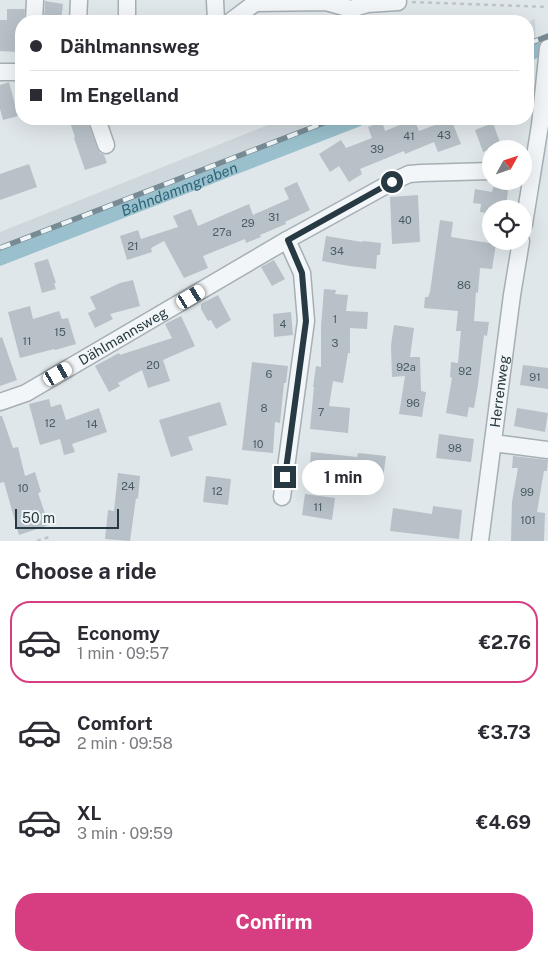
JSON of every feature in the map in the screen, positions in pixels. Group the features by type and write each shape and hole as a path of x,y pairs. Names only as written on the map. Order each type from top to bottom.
{"street":[{"path":"34,15 35,0"},
{"path":"78,15 79,0"},
{"path":"127,0 127,15"},
{"path":"214,0 215,15"},
{"path":"239,15 256,2 326,2 351,9 367,4 398,2"},
{"path":"532,160 544,126 548,48"},
{"path":"0,72 15,72"},
{"path":"100,125 106,145"},
{"name":"Dählmannsweg","path":"0,402 26,393 288,240 392,182 409,174 482,171"},
{"path":"282,497 306,321 302,273 288,240"},
{"name":"Herrenweg","path":"480,541 520,250"},
{"path":"492,443 548,450"}],"path":[{"path":"398,2 548,7"},
{"path":"37,541 49,537"}],"shaded area":[{"path":"534,19 536,54 534,55"},
{"path":"268,125 353,125 0,266 0,232"}],"building":[{"path":"45,1 63,4 62,15 44,15"},
{"path":"7,9 25,9 24,15 15,15 15,52 0,51 0,20 7,20"},
{"path":"9,82 15,105 15,117 3,120 0,109 0,85"},
{"path":"71,125 89,125 97,148 104,155 107,163 85,170"},
{"path":"373,125 383,125 385,131 400,125 416,125 419,131 435,125 453,125 461,144 438,152 434,142 405,154 404,151 360,169 362,174 349,182 339,166 330,172 319,154 341,140 346,148 372,138 368,127"},
{"path":"488,125 494,125 499,140 482,140 482,149 475,130"},
{"path":"29,164 37,187 0,200 0,174"},
{"path":"297,182 310,210 285,222 286,224 260,235 261,237 246,243 245,239 203,256 208,268 184,278 164,241 151,248 152,252 127,260 120,236 138,230 141,239 178,227 173,216 191,209 198,226 249,204 253,215 289,199 284,188"},
{"path":"475,189 492,192 492,190 508,190 507,200 482,200 482,212 480,212 481,204 473,203"},
{"path":"418,195 420,242 392,244 390,197"},
{"path":"440,220 453,222 451,237 482,242 482,250 495,250 492,269 480,268 474,321 489,322 487,336 484,335 474,408 469,407 467,417 446,413 452,378 450,377 451,362 458,363 461,331 456,331 458,311 424,308 425,297 428,297"},
{"path":"326,236 381,243 380,255 377,255 376,269 322,261"},
{"path":"48,259 56,283 54,283 56,289 42,293 34,263"},
{"path":"274,260 285,279 272,286 261,267"},
{"path":"133,280 140,306 110,314 113,319 95,328 88,313 96,309 90,297 120,283"},
{"path":"324,289 336,290 335,294 348,295 346,311 368,312 367,329 350,328 350,353 348,353 343,383 333,381 329,406 350,408 348,433 310,429 316,366 321,367 321,326"},
{"path":"218,295 231,320 216,329 211,320 208,321 201,309 201,304"},
{"path":"30,306 33,319 59,311 62,319 68,318 76,344 20,358 8,312"},
{"path":"291,312 293,335 274,337 273,314"},
{"path":"181,316 195,346 163,360 170,381 148,388 142,370 118,383 120,386 109,392 95,366 119,353 120,355 172,338 165,324"},
{"path":"394,325 414,328 410,357 420,357 421,391 426,392 422,417 399,414 405,376 392,377 391,345"},
{"path":"2,337 17,380 0,386 0,338"},
{"path":"252,362 288,366 286,383 284,383 280,423 275,422 273,453 242,450"},
{"path":"523,365 548,368 548,389 520,385"},
{"path":"49,399 51,407 61,404 66,420 99,408 107,432 72,444 75,452 64,455 60,439 40,445 29,404"},
{"path":"220,402 227,425 188,437 193,450 171,457 159,420"},
{"path":"517,408 548,413 545,432 514,426"},
{"path":"0,416 2,416 13,448 18,447 25,476 35,472 41,492 38,493 49,525 19,535 4,482 0,483"},
{"path":"439,434 474,439 471,462 436,458"},
{"path":"311,452 357,457 358,453 386,456 383,479 336,472 336,477 309,474"},
{"path":"513,456 548,460 547,471 544,471 537,512 545,513 544,541 511,541 512,502 518,468 512,468"},
{"path":"118,473 140,476 138,499 136,498 130,541 105,539 108,510 114,511"},
{"path":"206,476 231,479 228,505 203,502"},
{"path":"305,494 335,498 332,520 302,515"},
{"path":"433,506 462,510 459,539 390,531 393,508 432,514"}],"waterway":[{"name":"Bahndammgraben","path":"0,258 343,125"}],"railway":[{"path":"534,42 548,36"},
{"path":"0,248 318,125"}],"route":[{"path":"285,477 306,321 302,273 288,240 392,182"}]}
